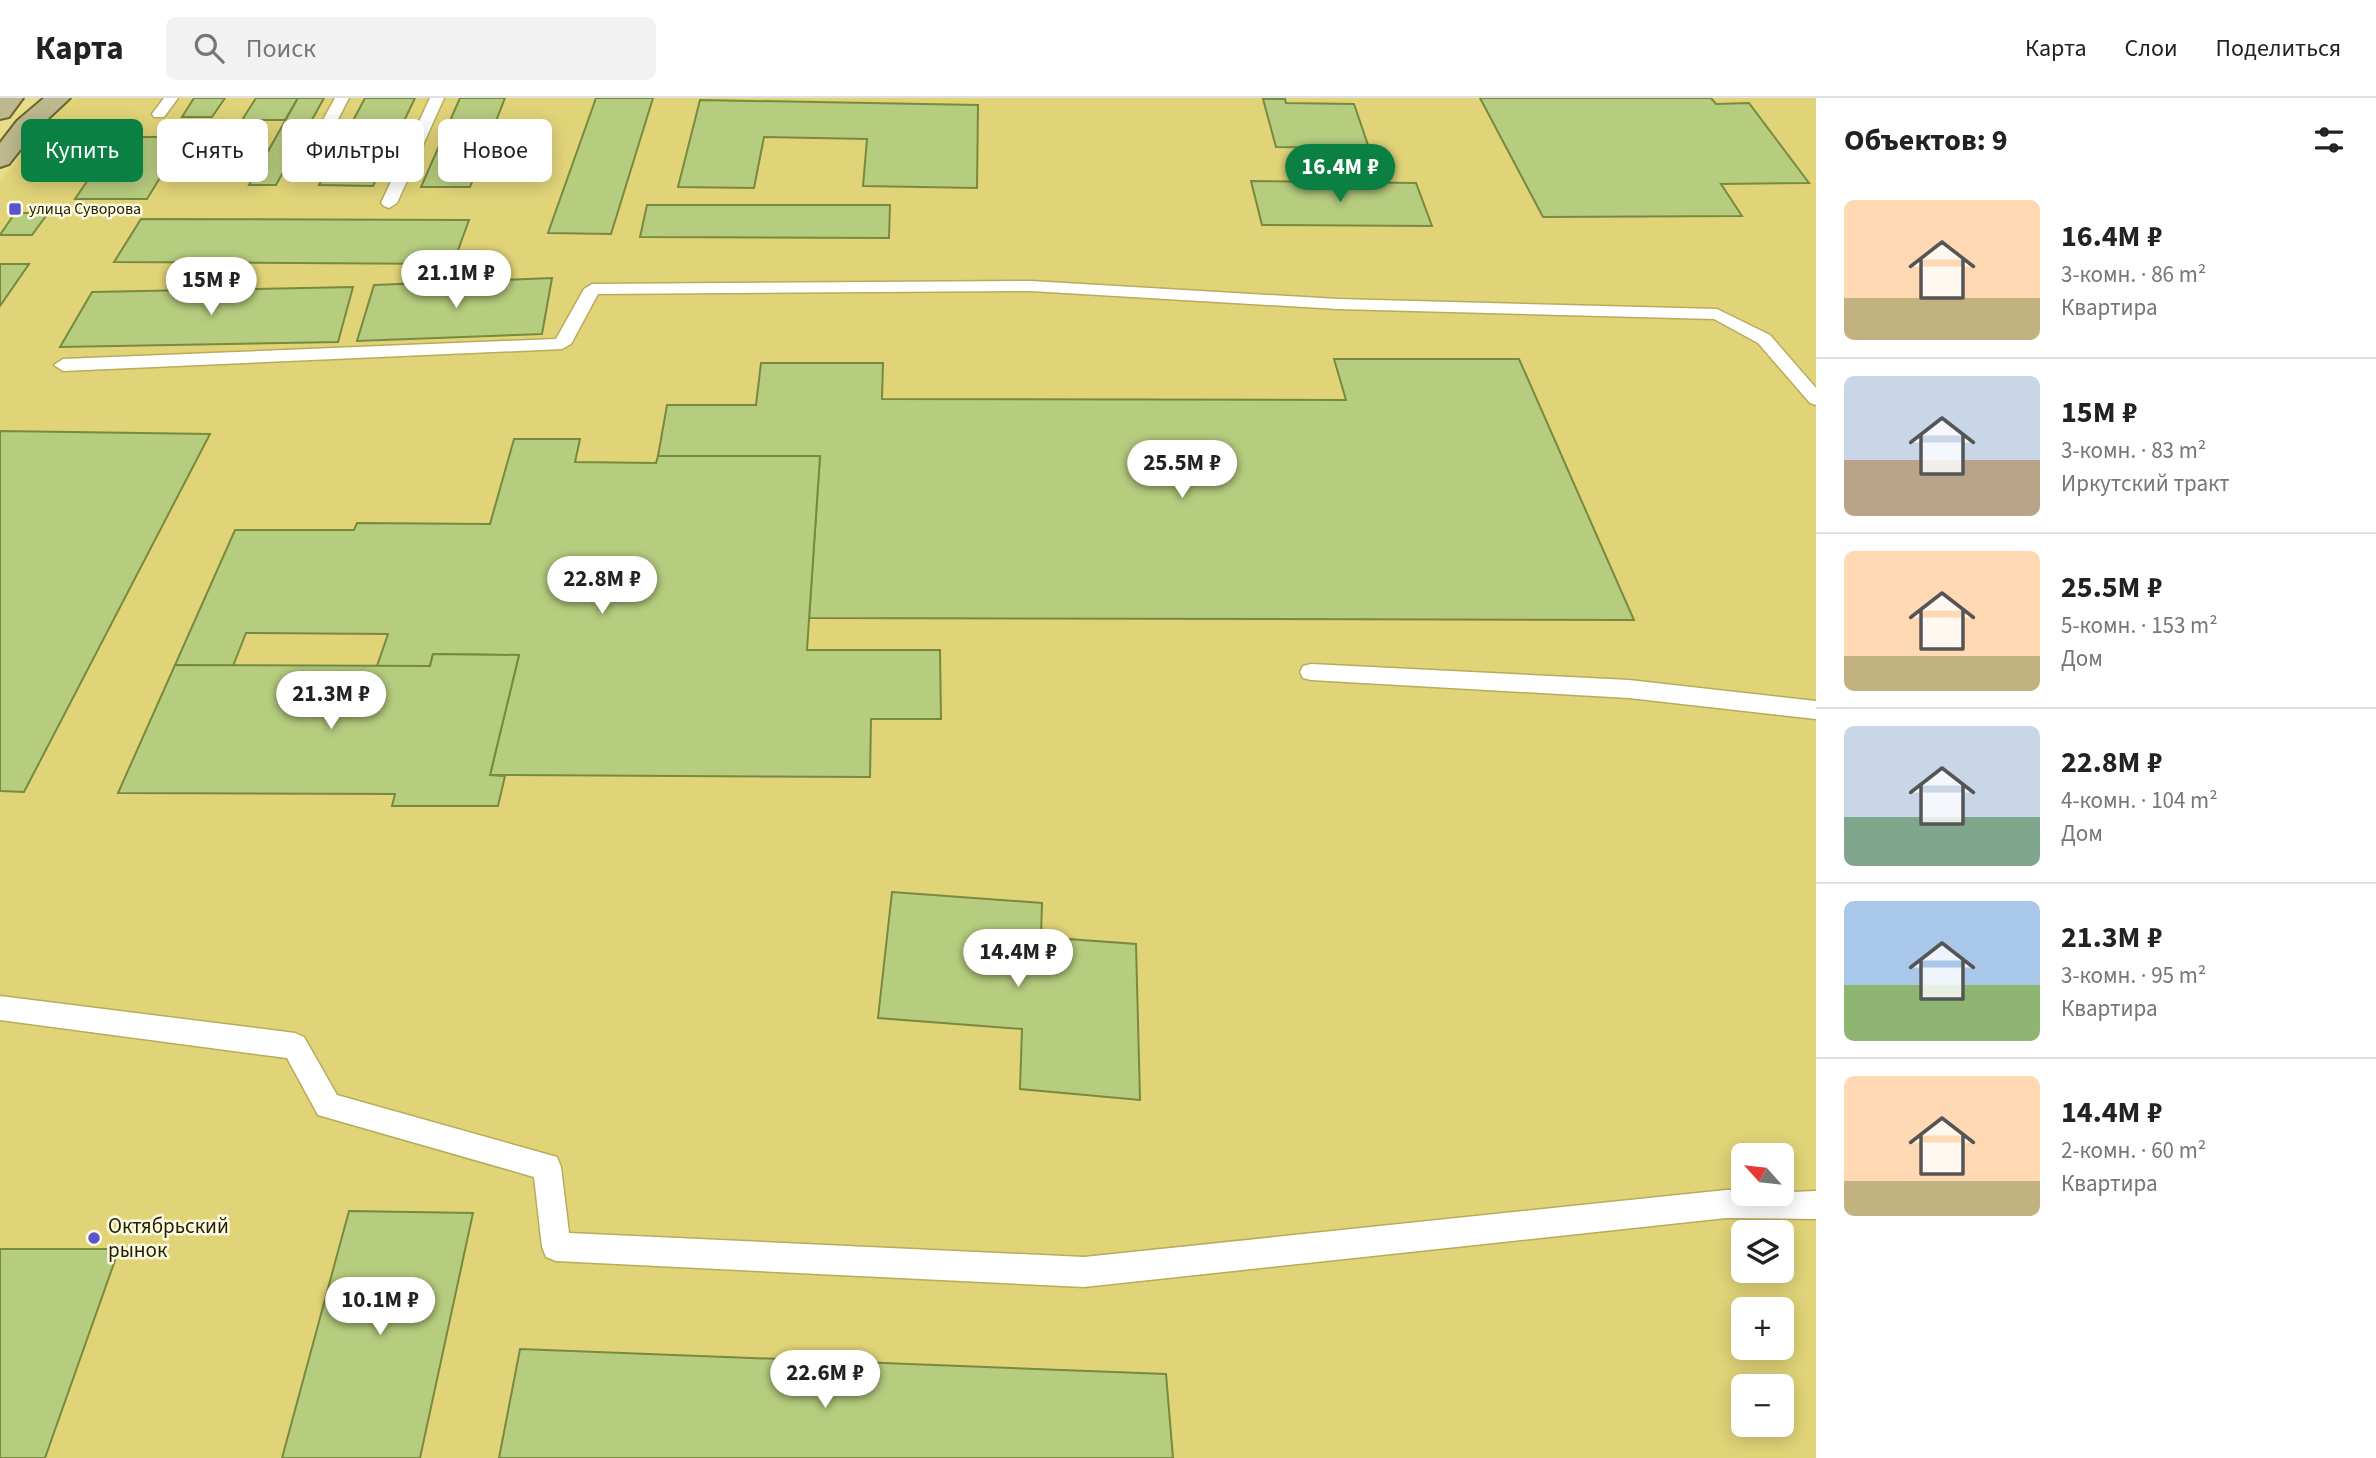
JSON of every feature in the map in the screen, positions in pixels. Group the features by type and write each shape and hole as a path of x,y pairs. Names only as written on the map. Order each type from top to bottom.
{"main road":[{"path":"0,112 11,98"},
{"path":"0,159 26,126 58,98"}],"lane":[{"path":"159,114 170,98"},
{"path":"331,119 342,98"},
{"path":"389,203 437,98"},
{"path":"63,365 562,344 592,289 1031,286 1338,304 1717,314 1765,338 1816,399"},
{"path":"1311,672 1629,689 1816,710"},
{"path":"0,1008 295,1046 328,1106 547,1167 556,1247 1084,1272 1726,1204 1816,1205"}],"shaded area":[{"path":"76,98 1816,98 1816,1458 0,1458 0,181 21,156 21,182 143,182 143,119 52,119 67,103"}],"building":[{"path":"194,98 225,98 212,117 182,117"},
{"path":"256,98 298,98 286,119 243,119"},
{"path":"298,98 324,98 312,119 286,119"},
{"path":"365,98 415,98 405,119 354,119"},
{"path":"460,98 505,98 497,119 451,119"},
{"path":"596,98 653,98 611,234 548,233"},
{"path":"1480,98 1711,98 1716,104 1749,103 1809,183 1721,184 1742,216 1543,217"},
{"path":"1263,99 1285,99 1286,103 1354,104 1369,148 1276,147"},
{"path":"700,100 978,105 977,188 863,186 867,139 764,137 754,188 678,187"},
{"path":"282,126 282,174 276,185 249,185 251,182 268,182 268,151"},
{"path":"143,137 157,137 157,182 147,199 75,199 87,182 143,182"},
{"path":"438,148 438,182 472,182 470,187 421,187"},
{"path":"1251,181 1416,183 1432,226 1262,225"},
{"path":"321,182 375,182 373,186 319,185"},
{"path":"647,205 890,205 889,238 640,237"},
{"path":"15,213 48,213 32,235 0,235"},
{"path":"141,219 469,220 453,264 114,262"},
{"path":"0,264 29,264 0,306"},
{"path":"552,278 542,334 357,341 374,285"},
{"path":"353,287 338,342 60,347 92,292"},
{"path":"1334,359 1519,359 1634,620 809,618 820,456 658,456 667,405 756,405 761,363 883,363 882,399 1346,400"},
{"path":"0,431 210,434 24,792 0,791"},
{"path":"514,439 580,439 575,462 656,463 658,456 820,456 807,650 940,650 941,719 871,719 870,777 490,775 519,655 433,654 430,666 377,666 388,634 246,633 233,666 175,665 235,530 354,530 357,523 490,524"},
{"path":"433,654 519,655 490,775 505,776 498,806 392,806 395,794 118,793 175,665 430,666"},
{"path":"892,892 1042,903 1041,937 1136,944 1140,1100 1020,1089 1022,1029 878,1018"},
{"path":"349,1211 473,1213 420,1458 282,1458"},
{"path":"0,1249 119,1249 45,1458 0,1458"},
{"path":"520,1349 1166,1374 1173,1458 499,1458"}],"place":[{"name":"улица Суворова","path":"15,209"},
{"name":"Октябрьский рынок","path":"94,1238"}]}
